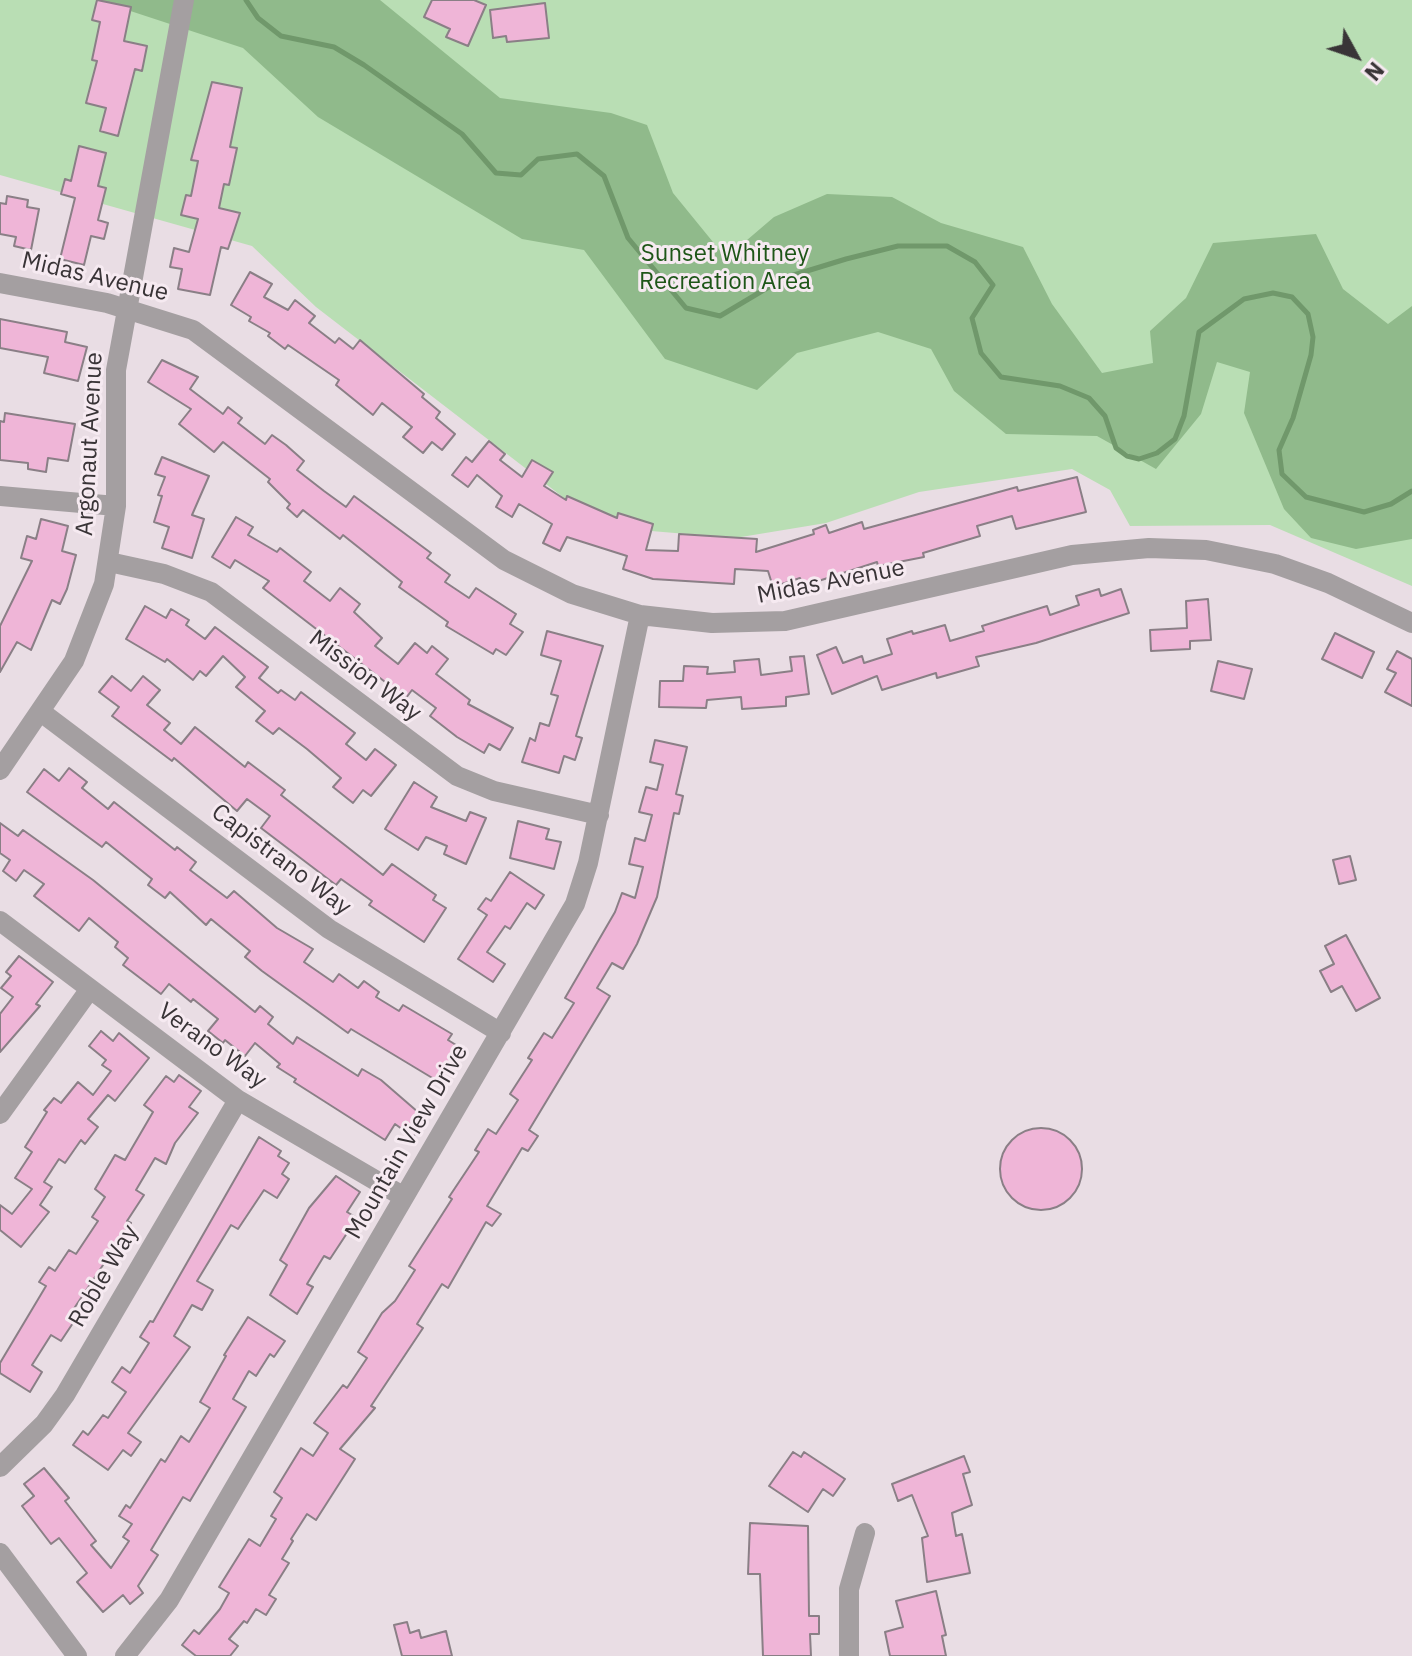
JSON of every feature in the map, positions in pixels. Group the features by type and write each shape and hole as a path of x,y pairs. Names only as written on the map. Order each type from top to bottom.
{"street":[{"name":"Argonaut Avenue","path":"0,770 74,661 87,634 109,562 116,506 114,397 127,308 184,0"},
{"name":"Midas Avenue","path":"0,283 127,308 181,324 209,339 504,560 572,594 640,615 712,623 785,621 1072,555 1149,548 1206,550 1275,564 1328,583 1412,623"},
{"path":"0,496 116,506"},
{"name":"Mission Way","path":"109,562 164,574 211,592 457,776 494,791 599,815"},
{"name":"Mountain View Drive","path":"125,1656 169,1600 575,904 599,815 640,615"},
{"name":"Capistrano Way","path":"41,712 329,929 501,1033"},
{"name":"Verano Way","path":"0,921 238,1100 404,1197"},
{"path":"0,1114 90,989"},
{"name":"Roble Way","path":"0,1467 35,1435 65,1395 238,1100"},
{"path":"849,1656 849,1589 865,1533"},
{"path":"0,1553 77,1656"}],"green space":[{"name":"Sunset Whitney Recreation Area","path":"0,0 1412,0 1412,586 1270,525 1130,526 1110,490 1072,469 919,492 826,523 735,538 651,531 568,501 316,307 252,246 0,175"},
{"path":"97,0 380,0 500,98 611,113 647,125 673,193 726,258 774,217 827,194 892,197 941,223 1023,247 1052,304 1102,373 1153,363 1150,331 1186,298 1213,243 1316,234 1343,289 1388,324 1412,306 1412,539 1356,549 1311,538 1284,509 1244,413 1250,372 1217,362 1201,414 1156,469 1097,436 1006,434 954,391 931,349 878,332 797,353 757,390 665,359 584,250 522,239 318,117 243,48"}],"building":[{"path":"97,0 131,7 124,41 147,46 142,71 135,69 118,136 100,131 106,108 86,103 97,61 92,60 100,22 92,20"},
{"path":"432,0 474,0 486,5 468,46 446,37 450,29 424,17"},
{"path":"545,3 549,38 507,42 506,36 493,38 490,10"},
{"path":"212,82 242,88 230,147 237,148 229,185 224,184 219,208 240,213 228,249 221,247 210,295 178,289 182,269 170,267 174,248 189,252 198,219 181,215 186,195 191,196 198,161 191,160"},
{"path":"79,146 106,153 98,186 106,188 98,220 108,223 104,239 91,236 84,265 60,259 75,198 61,194 65,179 71,181"},
{"path":"7,196 28,200 27,207 39,209 31,250 14,246 16,237 0,234 0,203 6,204"},
{"path":"250,272 272,284 264,297 288,310 295,300 315,316 309,323 335,343 339,338 353,349 360,340 424,394 422,397 440,412 436,418 455,434 442,450 432,442 423,453 403,437 412,427 382,403 373,415 336,385 339,380 288,345 285,349 268,336 270,333 249,321 251,317 231,305"},
{"path":"0,319 67,332 65,342 87,347 78,381 44,373 48,357 0,348"},
{"path":"162,360 198,377 190,389 223,414 228,407 242,418 238,423 265,444 272,435 286,445 304,461 297,470 346,507 354,496 431,553 427,558 450,575 445,582 469,598 476,588 516,614 510,624 523,632 506,655 496,649 493,654 446,626 448,622 399,587 402,582 343,535 340,539 303,510 297,517 287,508 290,504 268,482 270,479 223,442 214,452 179,424 191,409 148,382"},
{"path":"5,413 75,424 68,461 48,458 46,472 28,469 28,463 0,460 0,421 4,422"},
{"path":"489,441 505,454 500,460 522,477 532,460 553,472 544,486 566,500 567,496 617,518 618,513 653,524 646,550 678,551 679,534 757,539 756,552 814,534 813,530 826,525 829,533 862,522 864,529 1017,487 1018,491 1077,477 1086,512 1016,529 1012,516 977,526 980,536 923,553 924,557 878,566 877,562 803,586 800,578 773,587 768,571 735,569 734,584 653,579 623,569 627,556 567,537 560,551 543,543 552,524 519,504 512,517 496,507 502,496 477,475 468,487 452,475 466,457 472,462"},
{"path":"162,457 209,476 192,515 204,519 192,558 162,548 169,527 154,522 162,496 158,495 165,477 155,474"},
{"path":"236,517 253,527 248,535 277,552 280,548 311,572 304,581 330,601 340,588 360,604 354,612 382,638 375,646 398,664 415,643 427,653 432,646 448,659 436,674 470,700 468,704 513,728 500,750 489,744 484,753 457,737 430,716 436,708 412,690 406,698 263,588 269,581 235,560 230,568 212,557"},
{"path":"41,519 68,526 62,551 76,555 67,589 60,604 52,600 31,650 17,642 0,672 0,626 32,561 21,558 27,536 36,539"},
{"path":"1099,589 1101,596 1121,589 1129,613 1036,643 976,657 979,666 937,678 936,673 882,690 877,676 832,694 817,655 836,647 843,663 862,656 864,663 892,654 887,639 912,631 913,634 945,625 950,641 984,631 982,626 1047,606 1050,615 1079,605 1076,596"},
{"path":"1208,599 1211,640 1190,641 1190,649 1151,651 1150,630 1187,628 1186,601"},
{"path":"145,606 166,618 171,609 189,620 186,625 205,639 215,627 268,667 259,678 278,693 281,690 295,700 301,692 355,733 346,744 366,760 375,749 396,765 371,796 363,790 353,803 333,787 341,778 307,749 279,728 273,734 256,721 265,711 236,687 245,677 223,656 206,676 200,671 193,680 167,659 165,662 126,639"},
{"path":"547,631 603,646 576,736 582,738 575,760 564,756 559,773 522,762 530,738 535,741 540,723 549,726 558,696 551,694 561,661 541,655"},
{"path":"1335,633 1374,652 1362,678 1322,659"},
{"path":"1397,651 1412,659 1412,706 1385,692 1396,673 1387,669"},
{"path":"804,656 809,694 786,697 786,706 742,709 741,697 707,700 706,708 659,707 660,681 683,681 684,666 708,667 707,674 735,672 734,661 759,659 761,675 792,671 790,657"},
{"path":"1218,661 1252,669 1244,699 1211,691"},
{"path":"112,676 131,691 143,676 160,690 147,705 170,723 164,730 181,744 195,727 245,767 248,762 285,790 281,795 383,875 392,864 436,895 433,900 446,908 424,942 369,905 372,901 341,879 336,885 261,828 270,816 247,799 237,811 174,758 172,761 112,716 119,707 99,692"},
{"path":"655,740 687,747 676,794 683,796 679,814 674,813 657,897 637,944 623,969 612,963 597,988 610,996 529,1130 538,1136 528,1151 522,1148 487,1206 501,1214 492,1226 486,1222 448,1288 442,1284 417,1324 423,1328 371,1406 375,1408 340,1449 355,1459 316,1520 307,1514 291,1539 293,1541 282,1559 289,1563 269,1595 276,1599 266,1615 256,1609 247,1623 244,1621 229,1639 238,1646 230,1656 196,1656 182,1645 194,1630 199,1634 220,1609 229,1593 219,1587 249,1539 260,1546 276,1519 271,1516 282,1498 274,1492 301,1448 313,1456 328,1433 314,1423 343,1385 347,1388 367,1358 358,1352 382,1313 395,1301 415,1270 409,1266 479,1152 475,1150 488,1129 496,1134 518,1100 510,1094 532,1060 528,1058 544,1033 552,1038 574,1003 565,998 615,912 622,893 635,898 643,867 629,864 635,838 645,841 652,815 639,812 646,787 657,790 663,765 650,762"},
{"path":"69,768 87,782 82,788 108,809 114,802 175,850 177,847 196,862 190,870 227,898 234,891 277,928 313,949 304,962 333,982 339,974 358,988 364,981 379,992 376,997 399,1011 403,1005 452,1034 448,1040 464,1050 450,1073 446,1070 439,1082 351,1029 348,1033 245,957 250,951 211,919 206,925 170,892 165,898 148,885 152,879 106,842 102,847 27,792 44,769 59,781"},
{"path":"414,782 437,797 431,807 466,821 470,812 486,818 466,864 444,854 447,846 426,837 418,850 385,829"},
{"path":"518,821 549,829 546,839 561,842 554,869 510,858"},
{"path":"0,823 18,836 23,830 93,880 255,1012 260,1006 273,1017 268,1024 293,1044 297,1037 358,1076 362,1069 381,1080 426,1119 413,1137 395,1124 385,1140 294,1082 296,1079 277,1067 280,1064 255,1043 245,1056 225,1040 223,1043 208,1031 218,1019 193,999 191,1002 169,984 161,994 123,965 128,958 115,947 118,942 89,918 79,931 34,896 44,884 24,870 16,881 3,871 10,860 0,853"},
{"path":"1350,856 1356,880 1339,884 1333,860"},
{"path":"510,872 544,895 535,909 527,903 510,929 505,926 487,952 505,964 493,982 458,959 487,915 478,909 486,898 491,901"},
{"path":"1346,935 1380,998 1356,1011 1342,986 1331,992 1320,971 1334,964 1325,946"},
{"path":"19,956 53,982 36,1004 40,1006 0,1052 0,1014 13,997 1,988 11,976 6,972"},
{"path":"101,1031 113,1041 119,1033 149,1058 115,1101 108,1095 88,1119 98,1127 85,1144 81,1140 65,1163 59,1159 44,1182 52,1187 40,1205 49,1212 21,1247 0,1230 0,1205 12,1214 32,1189 15,1178 32,1152 25,1147 47,1112 44,1110 54,1098 61,1103 78,1082 93,1095 111,1071 102,1065 106,1060 89,1046"},
{"path":"179,1075 201,1091 189,1107 198,1113 175,1143 166,1164 155,1158 136,1190 144,1195 127,1221 131,1223 67,1319 73,1323 61,1341 51,1335 32,1365 42,1372 30,1392 0,1373 0,1363 46,1286 39,1282 49,1267 55,1271 69,1250 76,1254 98,1221 92,1217 105,1197 95,1189 115,1155 125,1160 153,1112 144,1105 166,1076 174,1082"},
{"path":"1041,1128 1057,1131 1070,1140 1079,1153 1082,1169 1079,1185 1070,1198 1057,1207 1041,1210 1025,1207 1012,1198 1003,1185 1000,1169 1003,1153 1012,1140 1025,1131"},
{"path":"259,1137 281,1151 278,1156 289,1163 282,1174 289,1179 277,1198 264,1190 238,1229 231,1225 197,1281 213,1290 202,1310 192,1305 174,1336 190,1347 128,1433 141,1442 131,1456 123,1450 108,1470 73,1445 83,1431 88,1435 103,1415 108,1418 126,1392 112,1382 122,1367 130,1373 149,1343 140,1337 150,1321 153,1322"},
{"path":"336,1176 360,1192 347,1212 357,1218 330,1259 324,1256 307,1284 313,1287 297,1314 270,1295 287,1265 280,1260 309,1208"},
{"path":"248,1317 285,1341 274,1357 270,1354 256,1376 249,1371 233,1399 246,1407 190,1501 183,1497 151,1550 158,1555 138,1586 143,1593 130,1604 123,1595 103,1612 77,1582 87,1573 59,1538 51,1544 22,1506 34,1496 24,1484 44,1468 69,1498 65,1501 96,1541 91,1545 111,1568 129,1541 123,1537 132,1524 119,1516 126,1505 130,1508 161,1459 165,1462 181,1436 189,1442 210,1408 200,1402"},
{"path":"793,1452 801,1457 804,1452 845,1479 833,1496 823,1489 808,1512 769,1486"},
{"path":"964,1456 970,1472 963,1474 972,1505 952,1513 956,1536 962,1534 970,1573 927,1582 922,1538 928,1536 912,1495 898,1501 892,1484"},
{"path":"750,1523 808,1526 809,1616 819,1616 819,1634 810,1634 811,1656 763,1656 760,1574 748,1574"},
{"path":"936,1591 946,1635 942,1636 946,1656 890,1656 885,1632 903,1627 896,1601"},
{"path":"407,1622 410,1633 419,1630 421,1638 446,1631 452,1656 402,1656 394,1625"}],"waterway":[{"path":"246,0 258,18 281,36 334,47 364,65 462,134 496,173 521,175 538,159 577,154 604,176 628,238 686,308 720,316 784,278 898,246 947,246 975,262 993,285 972,318 981,353 1001,377 1060,386 1089,398 1105,416 1116,448 1127,456 1139,459 1157,453 1175,439 1184,416 1199,332 1244,299 1273,293 1292,297 1308,314 1313,337 1293,418 1279,450 1282,474 1306,497 1364,512 1391,504 1412,491"}]}
